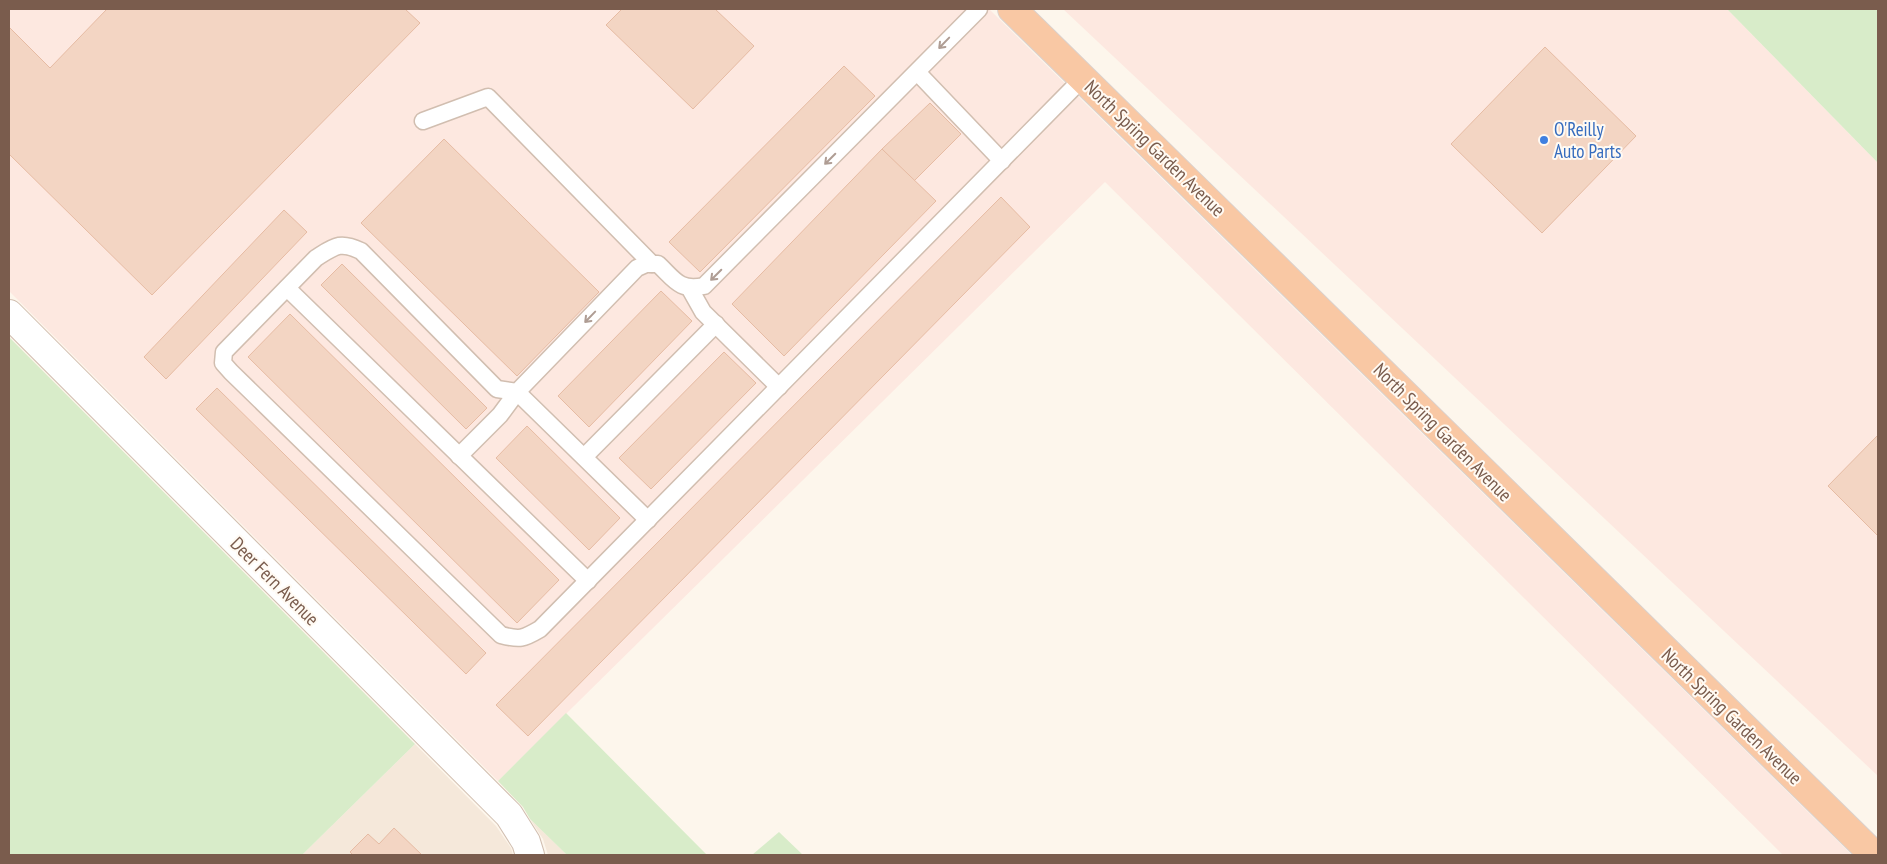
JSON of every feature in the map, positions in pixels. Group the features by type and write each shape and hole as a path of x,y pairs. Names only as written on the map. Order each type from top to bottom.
{"highway":[{"name":"North Spring Garden Avenue","path":"1016,10 1874,855"}],"street":[{"name":"Deer Fern Avenue","path":"9,314 509,815 526,842 530,855"}],"lane":[{"path":"690,289 704,286 979,9"},
{"path":"916,72 1002,161"},
{"path":"648,520 517,392 497,389 361,251 348,245 334,246 316,258 224,352 224,363 230,372 502,635 516,639 526,637 540,629 588,581 1083,78"},
{"path":"423,121 488,97 652,264"},
{"path":"460,456 500,415 517,392 637,268 646,264 658,264 680,284 690,289 703,312 779,387"},
{"path":"287,288 588,581"},
{"path":"584,457 716,324"}],"shaded area":[{"path":"9,9 989,9 1852,855 1783,855 1105,182 498,781 9,291"},
{"path":"1063,9 1727,9 1878,163 1878,776"},
{"path":"415,744 496,826 511,848 513,855 302,855"},
{"path":"530,819 567,855 548,855 543,839"}],"green space":[{"path":"1727,9 1878,9 1878,163"},
{"path":"9,337 415,744 302,855 9,855"},
{"path":"566,713 707,855 567,855 530,819 523,807 498,781"},
{"path":"779,832 803,855 752,855"}],"building":[{"path":"107,9 405,9 420,23 152,295 9,154 9,27 50,68"},
{"path":"622,9 715,9 754,46 693,109 606,25"},
{"name":"O'Reilly Auto Parts","path":"1545,47 1636,136 1542,233 1451,144"},
{"path":"844,66 875,96 700,272 669,242"},
{"path":"930,103 961,134 914,181 882,149"},
{"path":"444,139 599,292 517,376 361,223"},
{"path":"882,149 936,201 784,356 732,304"},
{"path":"1001,197 1030,227 528,736 496,705"},
{"path":"284,210 307,232 166,379 144,357"},
{"path":"342,264 487,408 466,429 321,285"},
{"path":"661,291 692,321 589,427 558,396"},
{"path":"290,314 559,580 517,623 248,357"},
{"path":"724,352 756,383 651,489 619,458"},
{"path":"217,388 486,653 466,674 196,409"},
{"path":"527,426 620,518 589,550 496,458"},
{"path":"1878,435 1878,536 1828,486"},
{"path":"394,828 422,855 353,855 350,852 368,834 379,844"}],"place":[{"name":"O'Reilly Auto Parts","path":"1544,140"}]}
